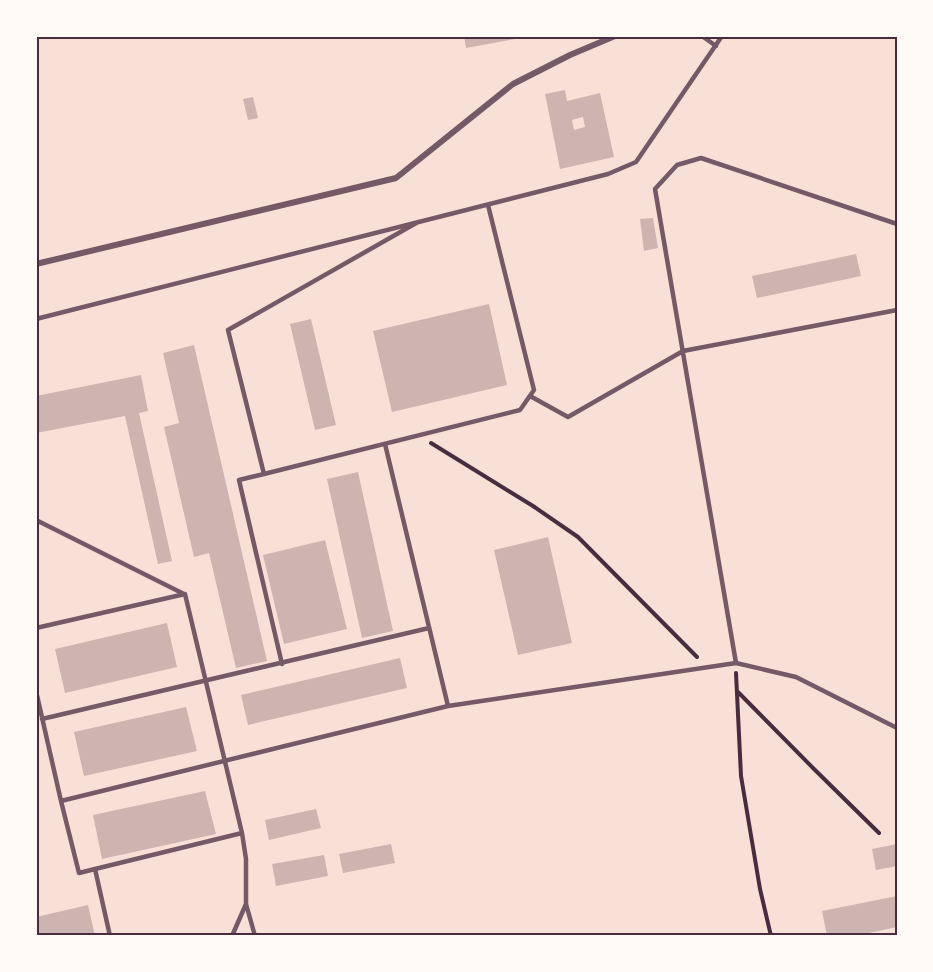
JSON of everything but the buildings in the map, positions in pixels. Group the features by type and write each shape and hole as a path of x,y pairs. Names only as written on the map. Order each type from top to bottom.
{"street":[{"path":"36,264 396,178 513,84 570,55 615,36"}],"lane":[{"path":"702,36 716,46"},
{"path":"36,319 608,174 636,162 722,36"},
{"path":"736,663 655,189 677,165 702,158 897,225"},
{"path":"282,664 239,480 520,410 534,390 488,205"},
{"path":"264,474 228,330 418,222"},
{"path":"530,396 568,417 683,351 897,310"},
{"path":"385,444 448,706"},
{"path":"36,520 185,594"},
{"path":"36,628 185,594"},
{"path":"185,594 242,833 246,859 246,904 255,936"},
{"path":"42,719 429,628"},
{"path":"61,801 448,706 736,663 796,677 897,728"},
{"path":"36,691 79,873 242,833"},
{"path":"95,869 110,936"},
{"path":"232,936 246,904"}],"path":[{"path":"419,435 578,537 709,668"},
{"path":"736,663 741,776 760,889 771,936"},
{"path":"737,691 879,833"}]}
